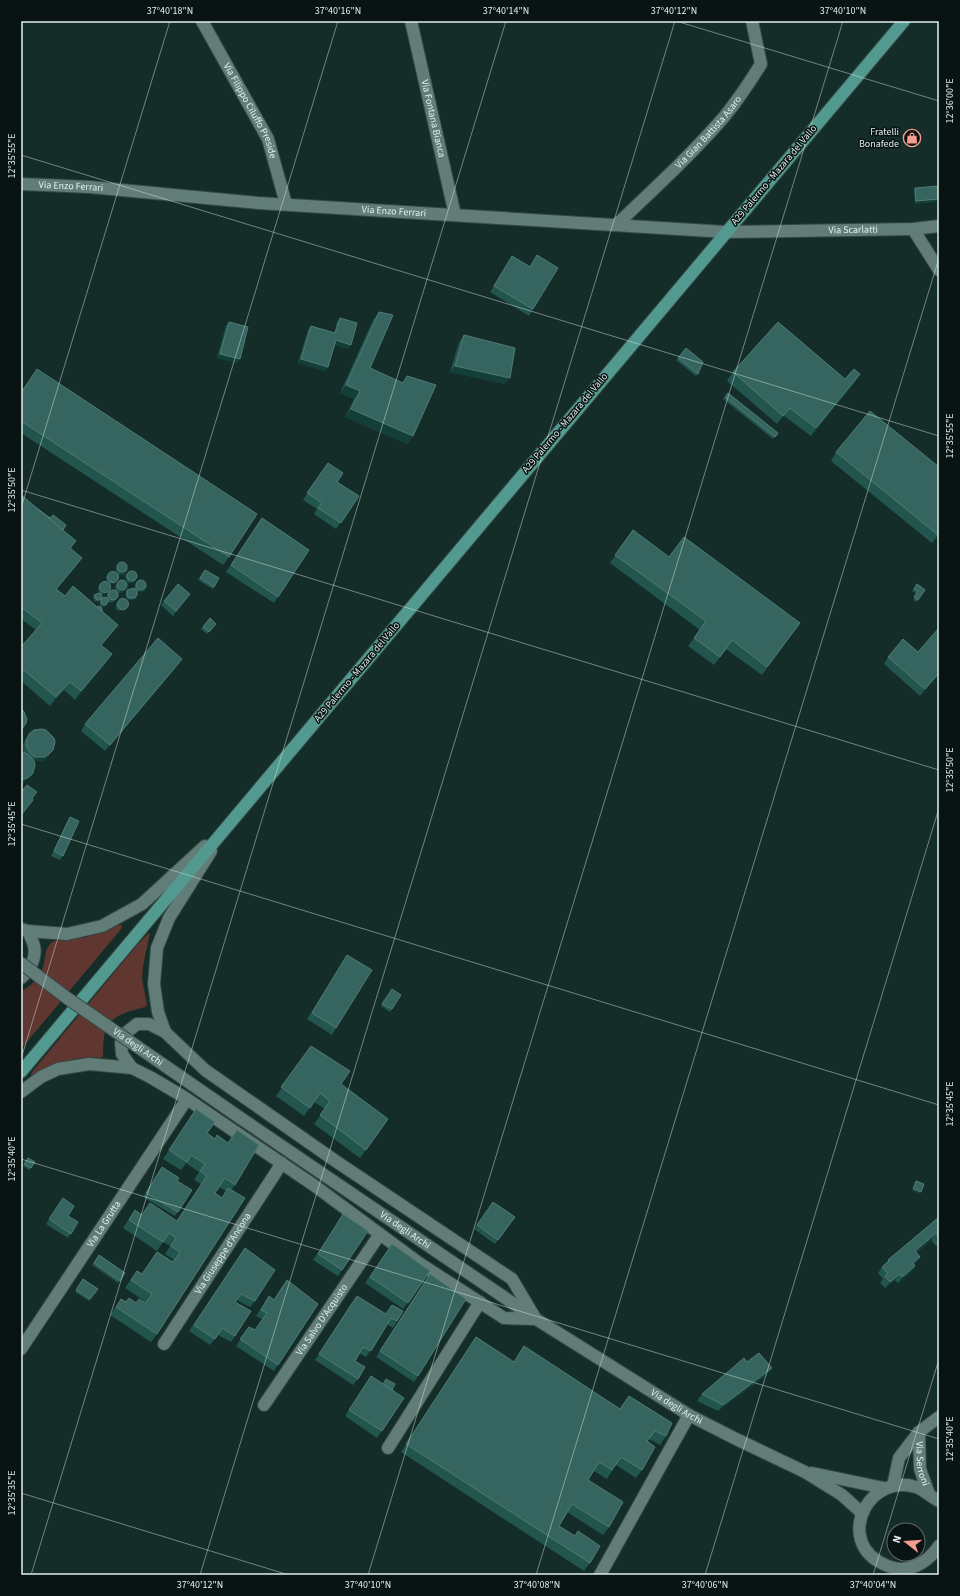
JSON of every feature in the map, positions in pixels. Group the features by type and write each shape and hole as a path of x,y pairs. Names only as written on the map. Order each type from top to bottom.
{"main road":[{"name":"A29 Palermo - Mazara del Vallo","path":"21,1072 904,21"}],"street":[{"name":"Via Filippo Ciluffo Preside","path":"202,21 268,139 286,204"},
{"name":"Via Fontana Bianca","path":"411,21 455,215"},
{"name":"Via Gian Battista Asaro","path":"616,225 674,170 724,116 761,64 752,21"},
{"name":"Via Enzo Ferrari","path":"21,184 90,187 286,204 455,215 726,232 767,231"},
{"name":"Via Scarlatti","path":"767,231 913,229 939,226"},
{"path":"913,229 939,270"},
{"path":"24,930 67,934 102,926 124,915 142,904 227,826"},
{"path":"165,1032 158,1012 154,984 157,948 169,918 227,826"},
{"path":"21,978 27,973 34,959 35,947 24,930"},
{"name":"Via degli Archi","path":"21,963 67,998 239,1118 536,1319 689,1415 805,1472 842,1496 862,1514"},
{"path":"132,1068 122,1054 121,1043 127,1032 137,1024 149,1024 165,1032 206,1070 337,1162 512,1279 536,1319"},
{"path":"21,1092 40,1077 58,1069 89,1064 132,1068 187,1099 282,1163 419,1264 504,1318 536,1319"},
{"name":"Via La Grutta","path":"21,1349 187,1099"},
{"name":"Via Giuseppe d'Ancona","path":"164,1344 282,1163"},
{"name":"Via Salvo D'Acquisto","path":"264,1405 380,1234"},
{"path":"388,1448 480,1302"},
{"path":"600,1575 689,1415"},
{"name":"Via Serroni","path":"888,1487 899,1458 919,1432 939,1417"},
{"name":"Via Serroni","path":"919,1432 920,1470 933,1498"},
{"name":"Via degli Archi","path":"805,1472 888,1487 910,1485 918,1488 933,1498"},
{"path":"888,1487 870,1498 862,1514 860,1533 870,1554 881,1564 891,1567 910,1568 927,1560 939,1546"},
{"path":"933,1498 939,1507"}],"shaded area":[{"path":"122,925 121,929 21,1049 21,992 32,984 39,975 43,968 46,951 50,944 54,941 87,937"},
{"path":"150,933 143,966 142,979 147,1005 119,1016 109,1024 104,1037 103,1056 101,1058 92,1057 74,1059 58,1064 34,1076 31,1075 138,944"}],"building":[{"path":"938,186 939,199 916,201 915,188"},
{"path":"537,255 558,268 533,309 494,286 512,256 530,267"},
{"path":"379,312 393,315 370,368 403,383 407,376 436,385 413,436 351,409 360,391 346,385"},
{"path":"340,318 357,323 351,345 336,340 328,367 301,359 311,326 335,333"},
{"path":"229,322 248,327 240,359 220,354"},
{"path":"778,322 845,379 854,369 860,374 816,428 790,408 783,416 733,372"},
{"path":"464,335 515,348 510,378 455,366"},
{"path":"686,348 703,362 698,374 678,358"},
{"path":"37,369 257,514 229,557 21,421 21,393"},
{"path":"728,393 778,433 775,437 725,397"},
{"path":"870,411 939,467 938,535 836,452"},
{"path":"328,463 343,473 337,482 359,496 341,523 318,508 322,503 307,493"},
{"path":"21,495 76,541 70,548 82,558 56,589 65,596 73,586 118,625 101,645 112,654 81,691 70,682 56,697 21,668 21,647 42,623 21,607"},
{"path":"38,509 50,518 53,515 66,525 63,530"},
{"path":"262,518 309,550 278,597 231,565"},
{"path":"633,530 669,557 684,537 800,623 767,667 732,640 720,657 694,638 706,621 615,555"},
{"path":"120,562 124,562 126,563 126,571 120,572 117,569 117,565"},
{"path":"205,570 219,578 214,587 200,578"},
{"path":"130,571 134,571 136,572 136,580 130,581 127,578 127,574"},
{"path":"111,572 115,572 117,573 117,581 111,582 108,579 108,575"},
{"path":"120,580 124,580 126,581 126,589 120,590 117,587 117,583"},
{"path":"139,580 143,580 145,581 145,589 139,590 136,587 136,583"},
{"path":"103,582 107,582 109,583 109,591 103,592 100,589 100,585"},
{"path":"178,584 190,594 176,611 164,601"},
{"path":"917,584 925,590 918,600 914,597 918,591 914,589"},
{"path":"134,588 137,590 137,595 135,598 130,598 127,596 127,590"},
{"path":"111,590 115,590 117,591 117,599 111,600 108,597 108,593"},
{"path":"99,593 102,597 100,600 97,600 94,595"},
{"path":"106,597 108,602 106,605 103,605 101,603 102,598"},
{"path":"121,599 125,599 127,600 127,608 121,609 118,606 118,602"},
{"path":"100,606 102,608 102,612 97,607"},
{"path":"210,618 216,624 209,632 203,627"},
{"path":"939,628 939,673 925,689 888,657 903,639 918,652"},
{"path":"158,638 182,659 110,745 85,724"},
{"path":"21,708 27,719 21,731"},
{"path":"34,730 46,730 54,738 55,742 53,750 49,754 45,757 36,757 32,755 27,748 26,740 30,733"},
{"path":"21,751 29,755 34,761 35,765 33,773 29,777 21,780"},
{"path":"27,785 37,792 32,798 33,800 21,815 21,788 23,790"},
{"path":"70,817 79,821 63,856 54,851"},
{"path":"347,955 372,970 336,1028 312,1013"},
{"path":"392,989 401,995 392,1009 382,1004"},
{"path":"311,1046 350,1071 341,1084 388,1119 366,1150 320,1115 330,1101 320,1093 310,1108 281,1087"},
{"path":"196,1109 215,1122 207,1133 215,1139 217,1135 228,1143 237,1130 259,1145 235,1185 225,1178 215,1193 222,1198 228,1188 245,1198 157,1334 116,1307 121,1299 126,1302 129,1298 136,1303 139,1299 146,1303 152,1294 131,1280 137,1271 142,1274 157,1252 173,1262 180,1252 171,1246 176,1238 169,1233 163,1242 129,1220 135,1210 142,1215 150,1203 177,1221 207,1176 200,1171 205,1164 191,1155 187,1162 169,1150"},
{"path":"28,1158 35,1162 31,1168 24,1164"},
{"path":"162,1167 179,1178 177,1181 192,1190 178,1212 146,1193"},
{"path":"916,1181 924,1184 921,1192 913,1189"},
{"path":"63,1198 74,1206 68,1216 78,1222 71,1234 49,1219"},
{"path":"493,1202 515,1217 498,1240 477,1225"},
{"path":"343,1214 368,1231 342,1270 318,1254"},
{"path":"939,1217 939,1237 936,1233 915,1251 920,1257 913,1263 915,1266 902,1277 900,1274 890,1282 885,1276 888,1274 882,1267 889,1261 888,1260"},
{"path":"392,1244 430,1271 408,1303 370,1277"},
{"path":"245,1248 275,1270 255,1301 241,1294 235,1302 251,1311 235,1336 222,1328 215,1339 194,1325"},
{"path":"99,1255 125,1273 120,1281 94,1263"},
{"path":"430,1274 466,1299 418,1376 380,1351"},
{"path":"83,1279 98,1289 90,1299 76,1290"},
{"path":"287,1280 318,1304 278,1365 240,1339 249,1327 255,1330 267,1313 261,1310 269,1296 274,1300"},
{"path":"357,1296 386,1314 392,1305 403,1311 397,1321 391,1318 371,1351 363,1347 355,1361 365,1367 358,1379 319,1354"},
{"path":"476,1337 514,1362 524,1346 620,1409 629,1396 672,1423 666,1436 655,1431 647,1441 655,1447 642,1470 621,1457 612,1470 599,1462 588,1480 623,1502 609,1527 572,1504 559,1526 575,1536 578,1531 600,1546 590,1563 406,1444"},
{"path":"759,1353 772,1368 723,1405 702,1394 744,1358 747,1362"},
{"path":"371,1376 404,1398 382,1431 349,1410"},
{"path":"386,1379 395,1384 392,1390 383,1384"}],"place":[{"name":"Fratelli Bonafede","path":"912,138"}]}
